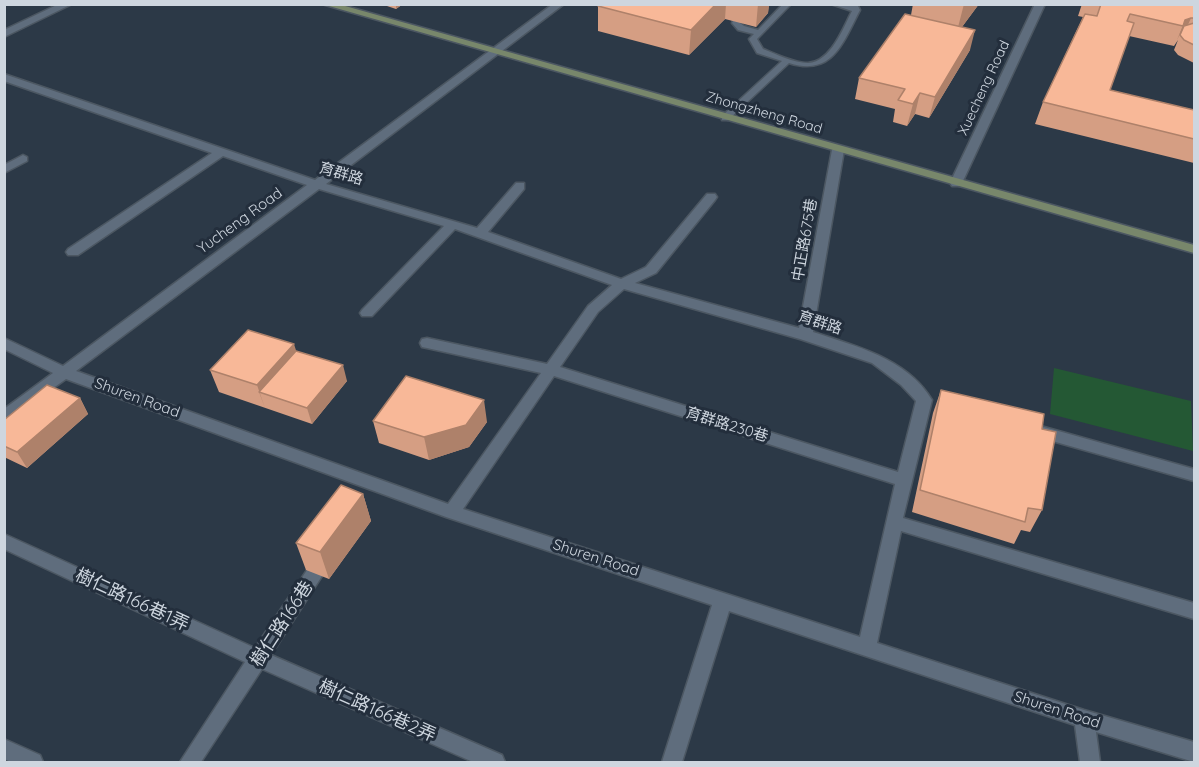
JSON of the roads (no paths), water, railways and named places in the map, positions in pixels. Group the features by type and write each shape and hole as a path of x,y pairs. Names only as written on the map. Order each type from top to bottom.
{"street":[{"path":"4,34 68,4"},
{"name":"Zhongzheng Road","path":"326,4 1194,249"},
{"name":"Yucheng Road","path":"4,417 560,4"},
{"name":"Xuecheng Road","path":"956,183 1040,4"},
{"name":"育群路","path":"4,77 318,185 453,224 622,284 805,335 878,360 930,402 904,480 867,647"},
{"name":"中正路675巷","path":"805,335 838,150"},
{"path":"74,252 221,152"},
{"path":"4,170 23,159"},
{"path":"479,234 520,186"},
{"path":"452,512 593,309 622,284 651,270 711,197"},
{"path":"368,313 453,224"},
{"name":"Shuren Road","path":"4,343 63,372 452,512 723,599 1083,719 1194,752"},
{"name":"育群路230巷","path":"427,343 551,370 904,480"},
{"path":"1026,428 1194,475"},
{"path":"360,503 372,484"},
{"path":"894,522 1194,611"},
{"name":"樹仁路166巷1弄","path":"4,541 259,659"},
{"name":"樹仁路166巷","path":"190,762 334,542"},
{"path":"672,762 723,599"},
{"name":"樹仁路166巷2弄","path":"259,659 495,762"},
{"path":"1083,719 1090,762"},
{"path":"4,749 33,762"}],"lane":[{"path":"752,4 740,13 736,23 741,28 760,33"},
{"path":"788,4 753,39 760,51 809,65 820,62 836,47 855,8 834,4"},
{"path":"724,118 788,60"}]}
